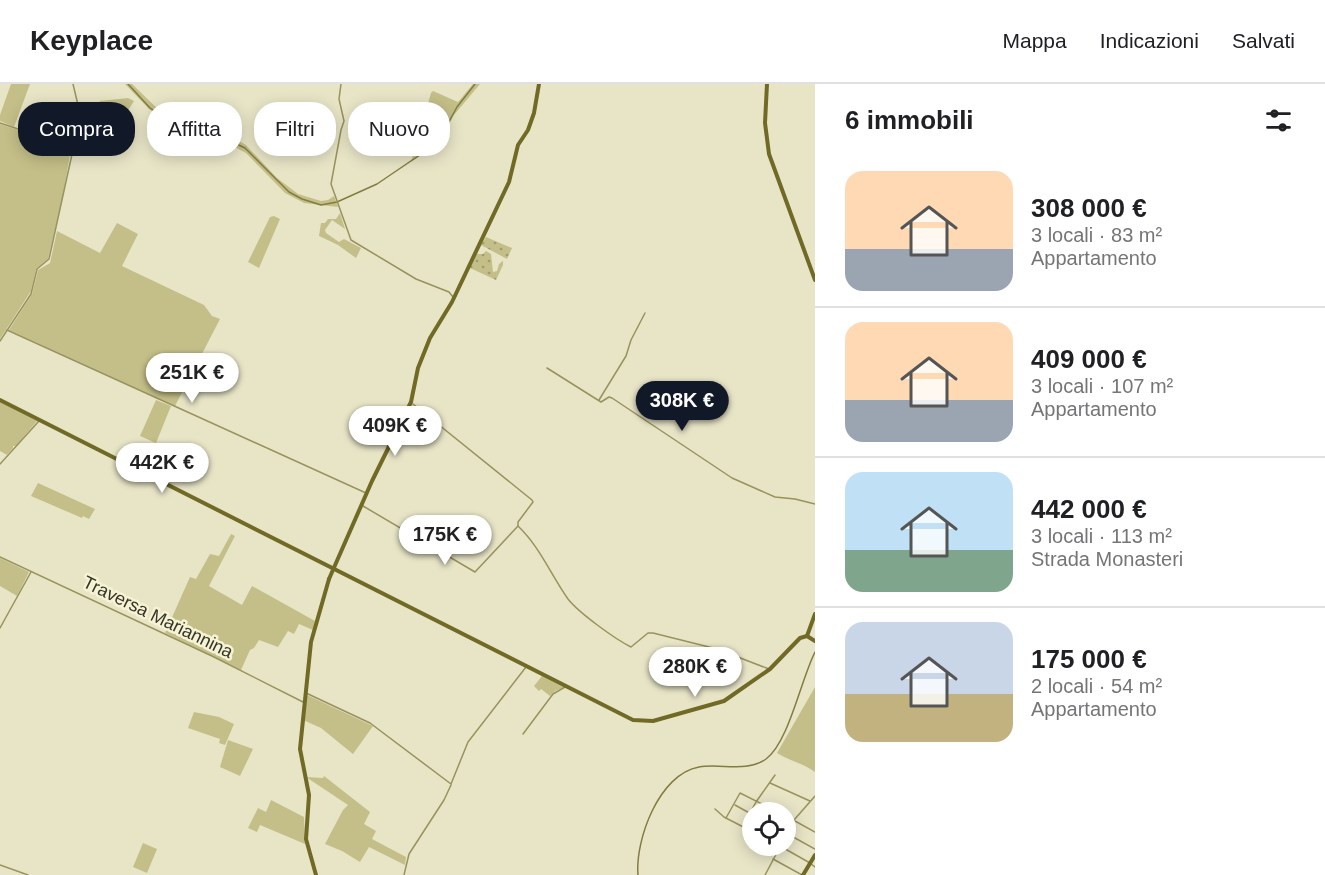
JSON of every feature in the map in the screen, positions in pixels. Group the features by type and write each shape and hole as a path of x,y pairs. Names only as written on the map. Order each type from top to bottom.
{"main road":[{"path":"316,875 305,832 309,795 300,749 310,642 330,576 411,402 420,361 430,338 458,291 509,182 518,145 532,120 539,84"},
{"path":"767,84 765,135 772,165 815,280"},
{"path":"0,400 624,716 647,722 724,701 770,669 800,638 807,636 815,641"},
{"path":"321,562 330,563 338,560"},
{"path":"338,560 345,573"},
{"path":"321,562 328,567 330,576"},
{"path":"330,576 345,573"},
{"path":"807,636 815,614"},
{"path":"803,875 815,855"}],"street":[{"path":"73,84 76,102"},
{"path":"341,84 339,99 344,121 331,184 351,240 416,279 449,292 454,298"},
{"path":"0,123 18,129"},
{"path":"0,341 31,294 37,269 49,259 70,156"},
{"path":"599,401 626,356 631,340 645,313"},
{"path":"7,330 367,493"},
{"path":"547,368 599,401 603,402 609,397 612,398 722,471 754,489 776,497 815,504"},
{"path":"362,506 475,572 518,526 518,522 533,502 411,402"},
{"path":"0,464 40,420"},
{"path":"518,526 550,567 572,603 629,646 633,646 648,633 654,633 717,649 770,669"},
{"name":"Traversa Mariannina","path":"0,557 214,657 304,702"},
{"path":"0,628 31,572"},
{"path":"404,875 409,854 444,800 468,742 527,666"},
{"path":"523,734 553,694 566,686"},
{"path":"305,693 370,723 451,784"},
{"path":"726,818 740,793 756,802 775,775"},
{"path":"770,783 810,801"},
{"path":"796,818 815,796"},
{"path":"734,804 742,808"},
{"path":"715,809 726,818 742,826"},
{"path":"796,821 815,832"},
{"path":"796,839 815,849"},
{"path":"796,855 815,867"},
{"path":"771,875 766,874 775,856"},
{"path":"773,859 803,875"},
{"path":"0,865 28,875"}],"shaded area":[{"path":"11,84 30,84 23,102 18,102 18,116 14,127 0,121"},
{"path":"125,84 132,84 151,102 147,102 147,107"},
{"path":"473,84 480,84 450,122 450,102 428,102 433,91 458,102"},
{"path":"128,98 134,101 100,102"},
{"path":"0,124 18,130 18,156 70,156 48,259 36,269 31,291 0,339"},
{"path":"242,143 277,178 298,194 321,201 334,196 338,207 304,203 285,193 242,151"},
{"path":"340,213 345,229 332,220 325,230 326,233 339,242 344,239 361,248 356,258 338,245 319,236 321,223 325,223 328,219 336,219"},
{"path":"270,217 280,219 259,268 248,262"},
{"path":"117,223 138,234 122,266 204,305 212,316 220,319 175,406 9,330 32,294 38,270 50,263 57,231 100,253"},
{"path":"486,237 512,248 507,259 481,245"},
{"path":"486,251 491,254 493,272 497,271 499,264 503,261 496,280 470,268 477,254 483,254"},
{"path":"156,400 171,406 156,443 140,436"},
{"path":"0,401 37,421 7,455 0,451"},
{"path":"38,483 95,509 89,519 83,516 82,518 31,496"},
{"path":"231,534 235,536 209,586 242,605 252,586 315,621 313,630 299,624 294,634 288,631 278,647 259,640 250,650 241,670 165,633 190,577 196,579 210,554 219,556"},
{"path":"0,558 29,572 17,596 0,586"},
{"path":"542,676 563,687 550,696 541,689 539,691 534,686"},
{"path":"815,687 815,772 777,753"},
{"path":"307,695 373,726 353,754 321,728 303,720"},
{"path":"194,712 219,717 234,724 225,745 219,743 220,739 188,728"},
{"path":"228,740 253,749 240,776 220,767"},
{"path":"324,776 370,812 364,824 376,831 372,839 406,857 405,865 369,847 360,862 325,844 348,805 306,777 323,778"},
{"path":"271,800 304,817 305,844 260,825 257,832 248,828 258,808 266,812"},
{"path":"143,843 157,849 147,873 133,867"}],"waterway":[{"path":"128,84 150,108 168,120 209,131 245,148 289,192 321,205 337,202 377,184 433,146 439,140 457,107 475,84"},
{"path":"638,875 638,861 645,827 661,795 685,772 699,767 742,767 766,759 774,751 788,725 815,652"}]}
